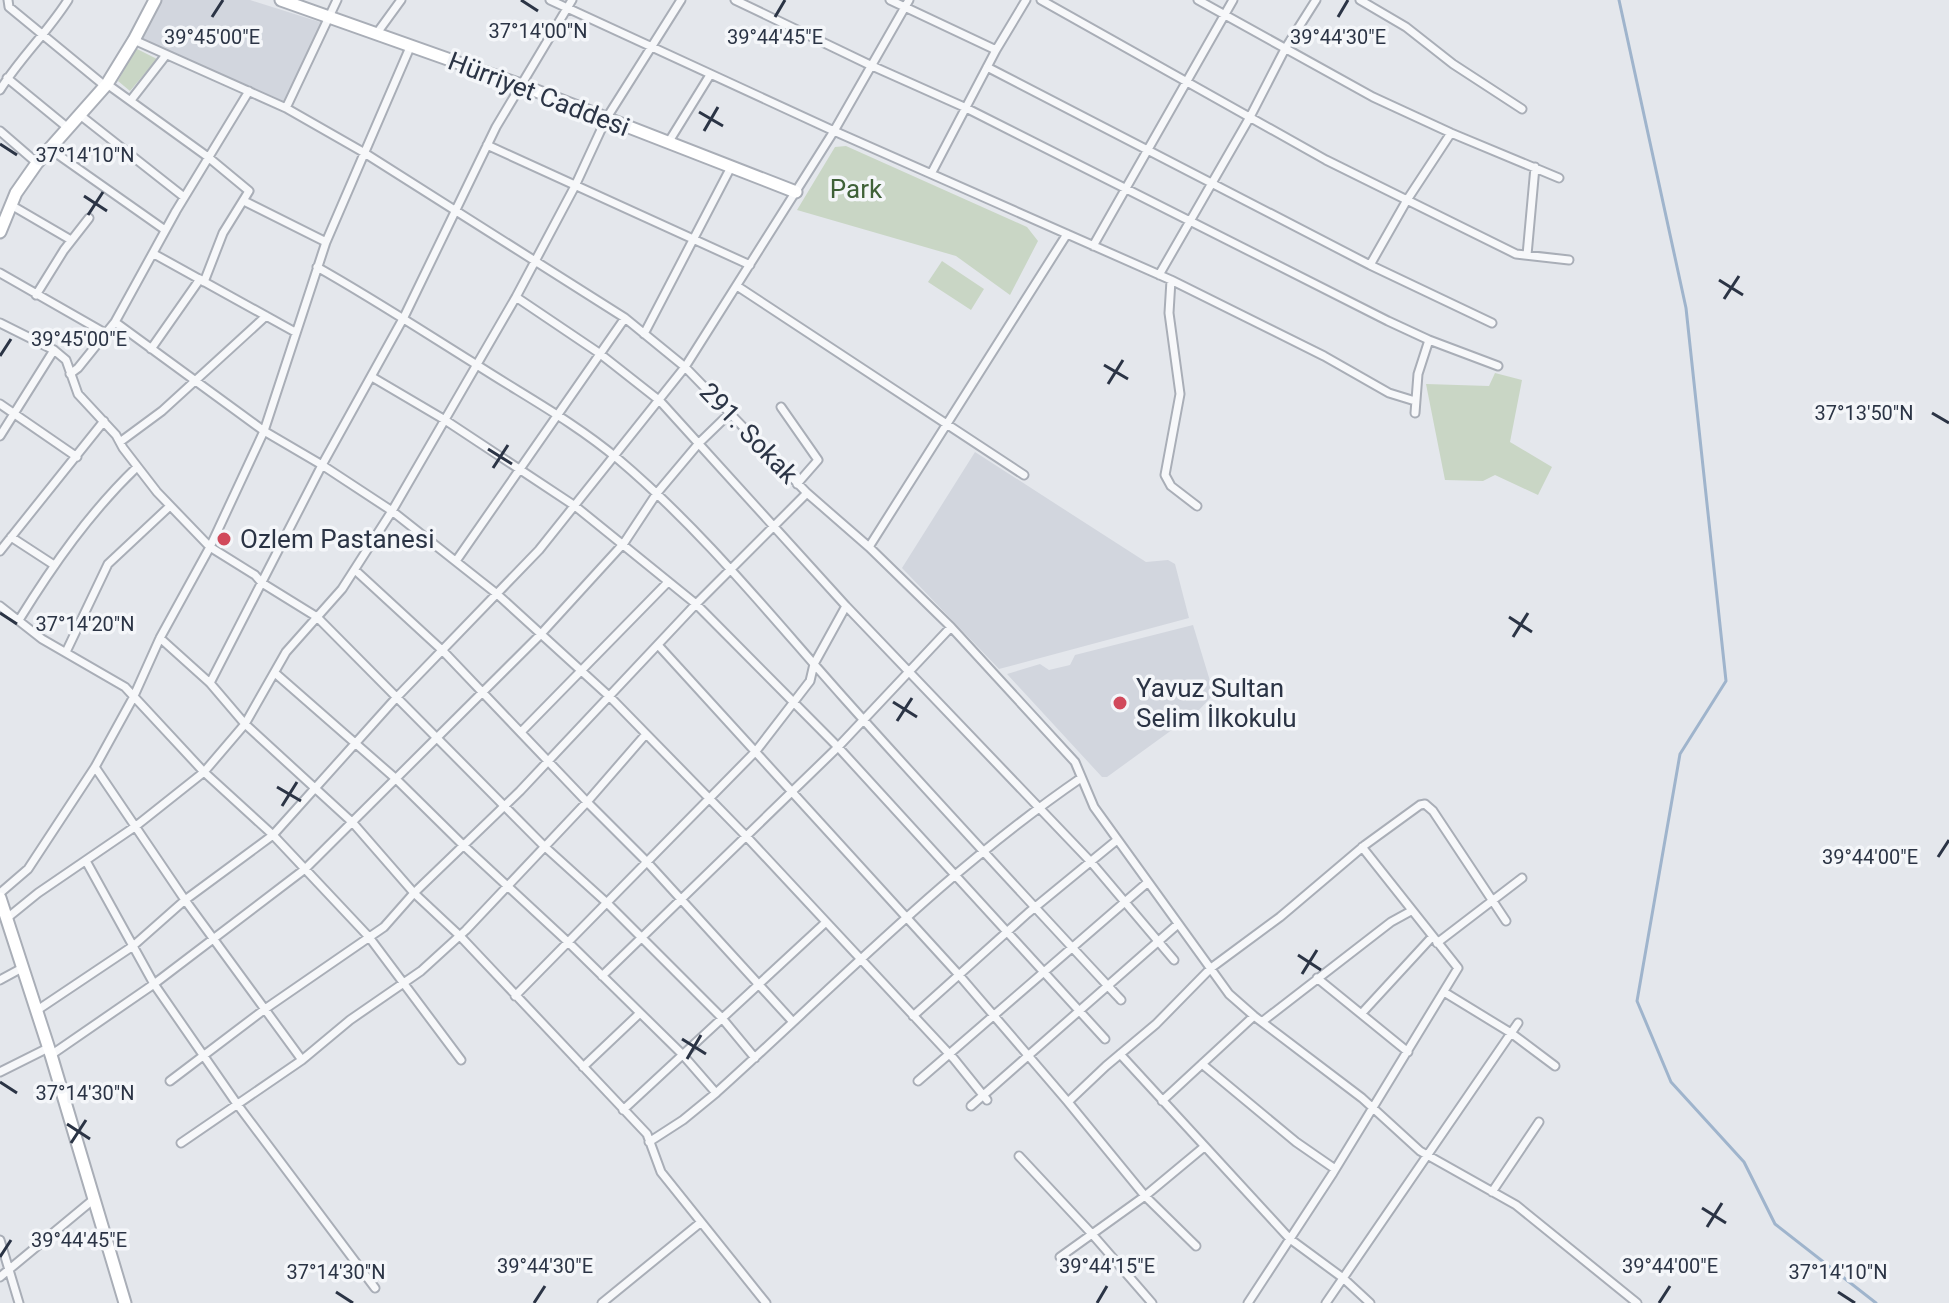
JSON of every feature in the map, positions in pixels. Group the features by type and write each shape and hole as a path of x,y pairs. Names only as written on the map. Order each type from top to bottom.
{"street":[{"path":"8,0 9,7 18,17 106,85 208,157 249,191 223,233 202,280 151,349"},
{"path":"0,90 68,0"},
{"path":"0,232 16,193 37,163 106,85 155,0"},
{"name":"Hürriyet Caddesi","path":"281,0 521,85 796,192"},
{"path":"286,108 337,0"},
{"path":"377,33 401,0"},
{"path":"550,0 570,3 651,48 1171,280 1324,356 1389,393 1415,401"},
{"path":"6,919 38,893 136,826 204,772 245,724 286,652 355,570 392,511 516,297 575,186 606,119 681,0"},
{"path":"735,0 964,107 1429,340 1498,366"},
{"path":"890,0 906,4 996,50"},
{"path":"931,174 964,107 1026,0"},
{"path":"1041,0 1326,160 1516,254 1569,260"},
{"path":"1198,0 1373,97 1559,178"},
{"path":"1093,246 1233,0"},
{"path":"1159,275 1250,117 1285,49 1316,0"},
{"path":"1360,0 1406,27 1453,64 1522,109"},
{"path":"210,683 322,465 404,317 487,145 570,3"},
{"path":"36,1011 133,946 185,900 273,835 575,506 685,367 834,131 906,4"},
{"name":"291. Sokak","path":"134,40 286,108 363,152 625,318 685,367 797,484 869,547 951,627 1075,762 1094,807 1229,994 1428,1155 1516,1205 1637,1303"},
{"path":"125,1303 0,895 28,869 95,767 210,547 264,431 326,242 411,45"},
{"path":"131,100 166,55"},
{"path":"987,67 1212,185 1492,323"},
{"path":"668,143 710,75"},
{"path":"7,78 68,128"},
{"path":"70,374 115,322 184,197 249,91"},
{"path":"80,115 184,197"},
{"path":"1370,265 1407,200 1451,133"},
{"path":"0,146 3,134 37,163"},
{"path":"487,145 750,265"},
{"path":"50,149 165,230"},
{"path":"644,334 731,167"},
{"path":"1527,255 1535,167"},
{"path":"244,201 326,242"},
{"path":"11,205 71,240"},
{"path":"36,295 89,218"},
{"path":"869,547 1067,234"},
{"path":"154,254 295,332"},
{"path":"317,267 404,317 557,413 657,493 731,569 862,719 1121,1000"},
{"path":"0,273 105,333"},
{"path":"1171,280 1169,313 1180,394 1165,475 1171,486 1197,506"},
{"path":"737,286 1024,475"},
{"path":"516,297 599,353 660,401 846,606 1091,862 1174,960"},
{"path":"120,442 196,382 266,316"},
{"path":"456,561 625,318"},
{"path":"115,322 264,431 392,511 497,594 610,697 745,835 950,1056 985,1098"},
{"path":"1,326 54,350 66,360 78,394 104,421 170,506 210,547 317,617 544,846 607,903 721,1017 755,1058"},
{"path":"1415,413 1418,374 1429,340"},
{"path":"0,436 54,350"},
{"path":"372,377 445,420 575,506 696,604 838,747 1105,1039"},
{"path":"0,404 77,457"},
{"path":"781,407 818,460 797,484"},
{"path":"0,1072 50,1052 154,984 305,869 540,635 624,543 657,493 699,443 729,414"},
{"path":"0,551 104,421"},
{"path":"19,620 95,509 137,467"},
{"path":"170,1081 265,1009 384,927 807,493"},
{"path":"66,652 108,564 170,506"},
{"path":"11,537 54,565"},
{"path":"355,570 443,651 683,899 793,1022"},
{"path":"521,732 668,582"},
{"path":"0,606 42,639 125,687 204,772 273,835 369,937 461,1060"},
{"path":"515,996 756,751 810,681 814,664 846,606"},
{"path":"602,976 838,747 951,627"},
{"path":"160,638 210,683 245,724 353,823 414,893 460,936 647,1134 661,1172 766,1303"},
{"path":"658,645 959,975 1145,1196 1196,1246"},
{"path":"275,673 395,778 569,943 682,1054 716,1093"},
{"path":"181,1143 302,1060 460,936 587,802 646,734"},
{"path":"95,767 185,900 302,1060"},
{"path":"649,1142 716,1093 953,876 1038,807 1081,778"},
{"path":"1068,1102 1156,1024 1211,968 1280,917 1362,847 1425,804 1433,811 1506,921"},
{"path":"913,1016 1117,840"},
{"path":"1248,1303 1335,1169 1458,968 1362,847"},
{"path":"86,861 154,984 237,1104 375,1288"},
{"path":"1362,1013 1434,940 1493,902 1522,878"},
{"path":"918,1081 1148,882"},
{"path":"1263,1021 1391,922 1411,911"},
{"path":"623,1110 825,923"},
{"path":"971,1106 985,1098 1028,1055 1178,924"},
{"path":"0,980 22,968"},
{"path":"1317,978 1408,1052"},
{"path":"1444,992 1511,1033 1555,1066"},
{"path":"583,1067 640,1013"},
{"path":"1162,1101 1254,1016"},
{"path":"1326,1303 1518,1023"},
{"path":"1120,1054 1290,1239 1343,1278 1370,1303"},
{"path":"1202,1064 1296,1142 1335,1169"},
{"path":"1492,1192 1539,1122"},
{"path":"1060,1257 1145,1196 1204,1147"},
{"path":"1019,1156 1152,1303"},
{"path":"0,1277 94,1199"},
{"path":"602,1303 700,1223"},
{"path":"0,1240 19,1303"}],"shaded area":[{"path":"160,0 250,0 323,23 286,103 139,41"},
{"path":"975,452 1146,562 1168,560 1175,564 1189,618 999,669 902,568"},
{"name":"Yavuz Sultan Selim İlkokulu","path":"1193,625 1214,694 1198,711 1107,777 1102,777 1007,674 1040,664 1049,670 1070,665 1075,655"}],"green space":[{"path":"135,48 157,59 130,91 118,81"},
{"name":"Park","path":"846,146 1027,227 1038,241 1010,295 956,256 797,210 835,147"},
{"path":"942,261 984,289 971,310 928,282"},
{"path":"1495,373 1522,380 1510,442 1552,467 1538,495 1495,475 1483,481 1445,480 1426,384 1489,386"}],"waterway":[{"path":"1619,0 1686,308 1726,681 1680,754 1637,1001 1671,1082 1744,1162 1775,1224 1876,1303"}],"place":[{"name":"Ozlem Pastanesi","path":"224,539"},
{"name":"Yavuz Sultan Selim İlkokulu","path":"1120,703"}]}
